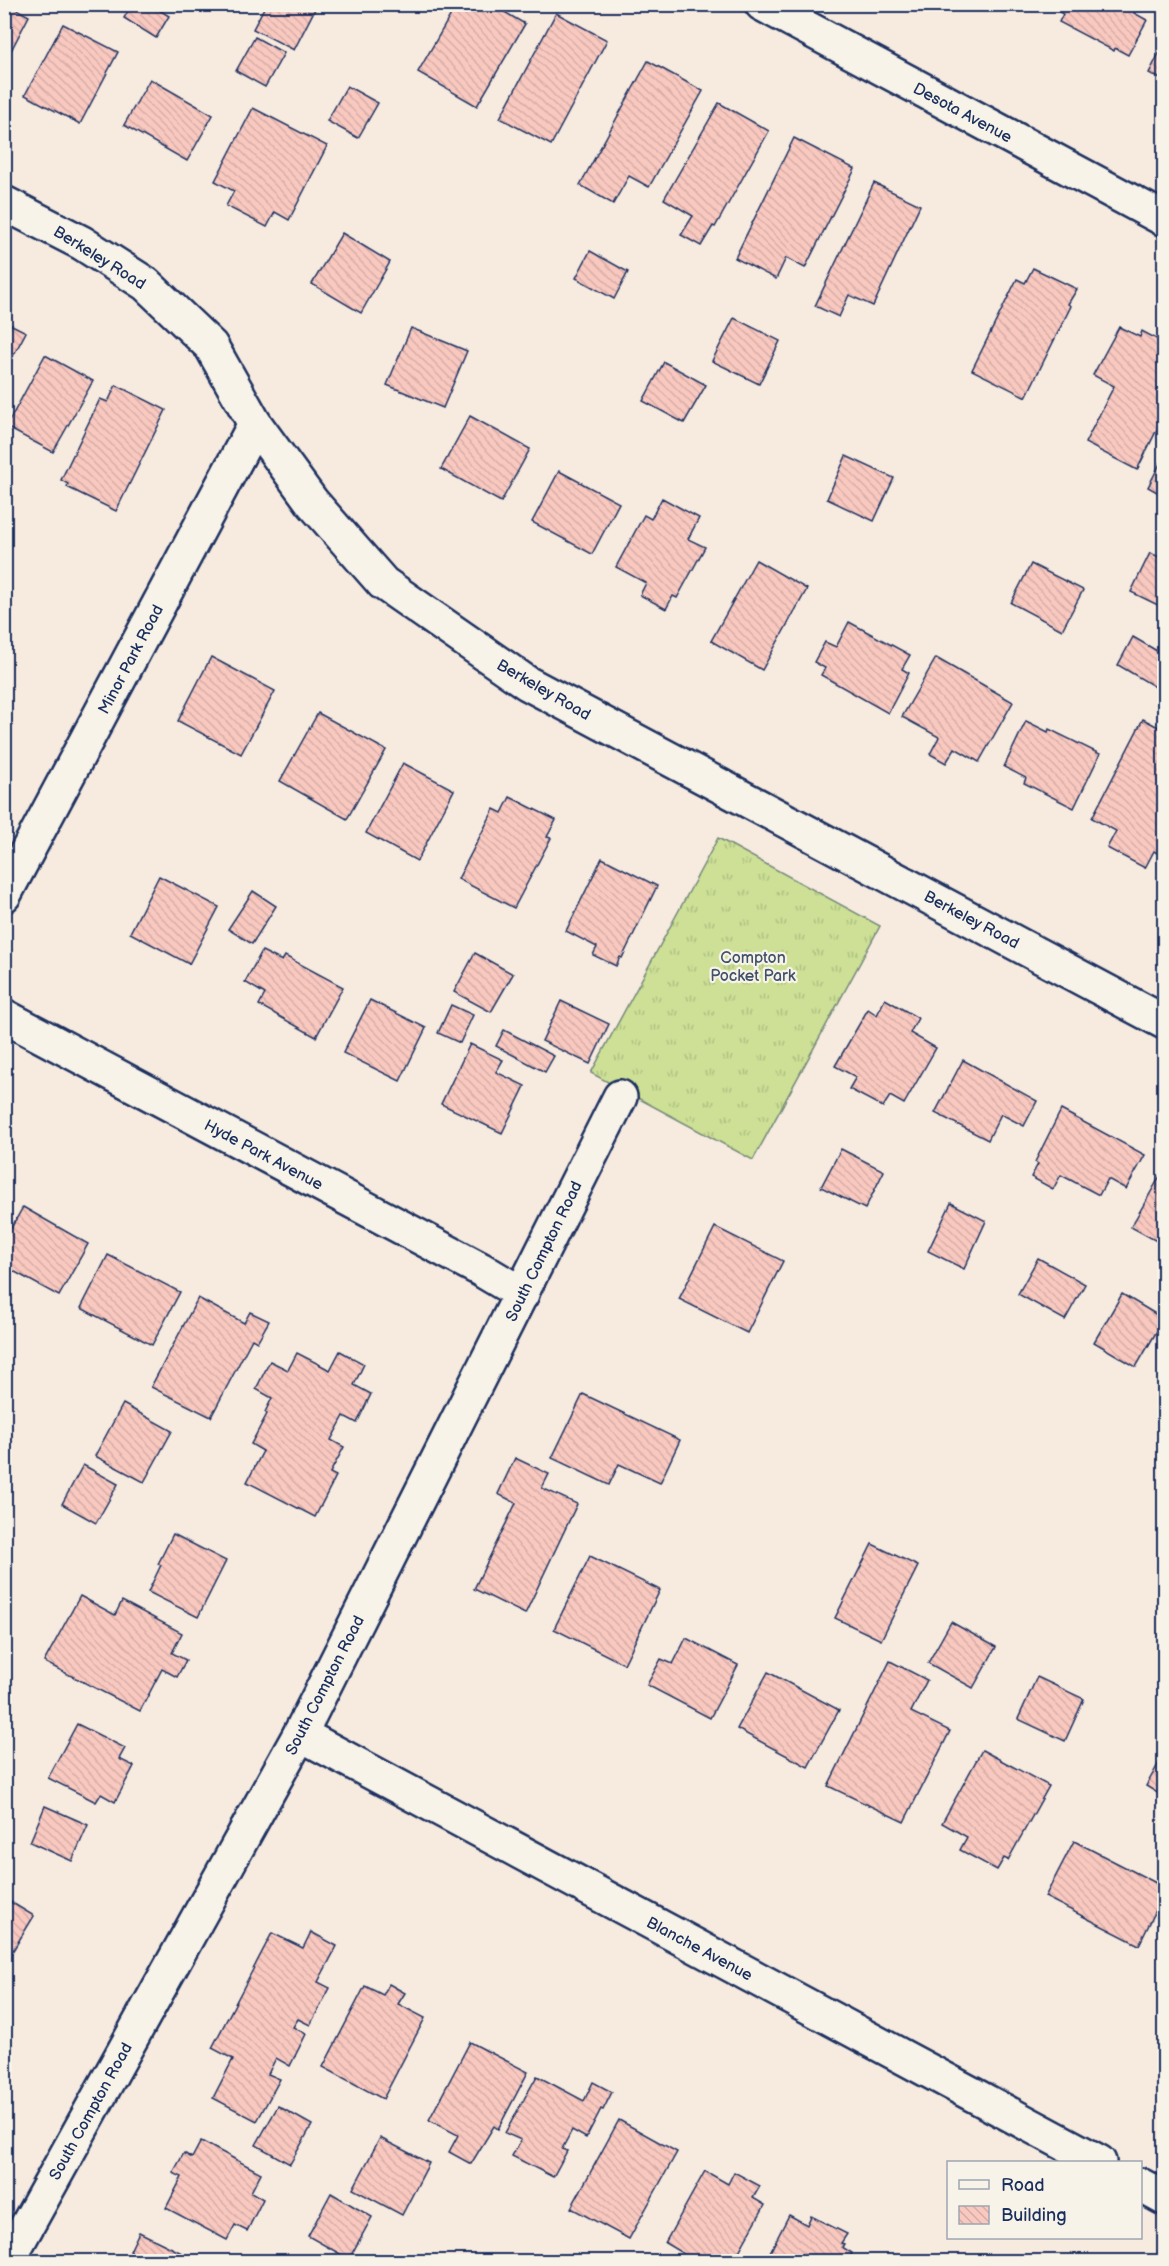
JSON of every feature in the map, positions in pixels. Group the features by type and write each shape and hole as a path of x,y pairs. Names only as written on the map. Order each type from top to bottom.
{"street":[{"name":"Desota Avenue","path":"762,4 1164,219"},
{"name":"Berkeley Road","path":"4,202 82,243 146,284 211,346 255,424 312,502 383,583 527,683 1164,1022"},
{"name":"Minor Park Road","path":"4,895 255,424"},
{"name":"Hyde Park Avenue","path":"4,1016 480,1269 522,1294"},
{"name":"South Compton Road","path":"7,2262 300,1734 620,1097"},
{"name":"Blanche Avenue","path":"300,1734 1095,2161"},
{"path":"1142,2186 1164,2198"}],"green space":[{"name":"Compton Pocket Park","path":"718,838 880,926 753,1160 591,1073"}],"building":[{"path":"4,4 18,4 16,9 29,16 4,64"},
{"path":"132,4 150,4 169,16 156,38 124,18"},
{"path":"266,4 310,4 316,7 294,50 253,29"},
{"path":"457,4 491,4 525,24 477,106 418,72"},
{"path":"1045,4 1138,4 1134,13 1147,20 1128,55 1115,48 1114,51 1059,22 1063,14"},
{"path":"556,13 607,40 551,145 500,118"},
{"path":"63,24 118,52 80,124 25,95"},
{"path":"255,37 284,53 265,87 236,71"},
{"path":"1164,44 1164,81 1149,73"},
{"path":"648,61 703,91 649,187 629,176 613,204 580,185"},
{"path":"150,79 213,115 187,161 124,125"},
{"path":"347,86 378,103 358,138 327,121"},
{"path":"719,103 769,131 715,227 713,226 701,246 681,235 693,216 664,199"},
{"path":"253,108 327,146 289,220 275,212 267,227 226,206 234,191 215,181"},
{"path":"794,138 855,169 805,268 786,258 776,279 735,258"},
{"path":"874,183 920,205 873,306 849,295 839,317 815,306"},
{"path":"342,233 390,262 361,313 312,284"},
{"path":"590,251 628,272 614,299 576,278"},
{"path":"1033,268 1077,289 1068,304 1071,306 1026,397 972,370 1017,279 1025,283"},
{"path":"734,318 780,341 759,384 712,361"},
{"path":"4,321 26,332 4,373"},
{"path":"1119,327 1140,337 1142,331 1164,343 1164,415 1137,470 1085,443 1114,386 1093,375"},
{"path":"411,328 467,351 443,408 387,385"},
{"path":"45,355 93,381 53,452 6,427"},
{"path":"664,362 706,385 684,423 643,401"},
{"path":"116,385 166,410 116,511 67,487 68,484 61,480 100,399 108,402"},
{"path":"470,416 530,449 501,502 441,469"},
{"path":"846,456 894,478 874,521 827,499"},
{"path":"1164,456 1164,496 1148,487"},
{"path":"559,471 619,503 592,554 532,522"},
{"path":"662,498 699,518 688,539 705,547 677,598 673,596 666,609 640,595 646,583 616,567 644,515 651,519"},
{"path":"1150,553 1164,559 1164,608 1131,592"},
{"path":"756,560 807,589 762,670 711,641"},
{"path":"1031,564 1083,590 1062,630 1011,603"},
{"path":"849,622 910,655 902,669 909,673 888,713 821,675 825,668 814,662 825,642 836,647"},
{"path":"1133,637 1164,655 1164,697 1157,693 1159,689 1118,665"},
{"path":"211,657 275,691 241,754 178,721"},
{"path":"936,658 1013,702 979,762 955,748 946,763 930,754 939,737 902,717"},
{"path":"318,713 386,750 347,819 280,781"},
{"path":"1143,719 1164,730 1164,857 1154,851 1145,868 1107,848 1116,831 1092,818"},
{"path":"1026,721 1048,732 1049,729 1100,754 1074,808 1024,783 1026,778 1004,767"},
{"path":"403,763 454,790 417,861 366,833"},
{"path":"510,797 556,820 547,837 551,838 514,908 458,879 494,809 502,813"},
{"path":"602,858 657,886 616,966 593,955 597,947 566,931"},
{"path":"159,876 219,907 189,964 130,933"},
{"path":"253,891 276,906 252,944 228,929"},
{"path":"262,951 282,961 285,956 343,987 316,1037 259,1005 265,994 245,982"},
{"path":"475,953 513,974 491,1012 454,992"},
{"path":"885,999 918,1018 910,1033 936,1048 904,1104 890,1096 883,1107 849,1089 856,1077 835,1066 868,1009 877,1015"},
{"path":"370,1000 426,1028 400,1081 343,1053"},
{"path":"561,1001 609,1024 590,1064 542,1041"},
{"path":"451,1005 473,1015 460,1043 438,1033"},
{"path":"504,1030 554,1056 545,1072 496,1046"},
{"path":"470,1044 503,1060 496,1072 525,1086 502,1133 441,1104"},
{"path":"963,1060 1037,1101 1024,1126 1001,1114 988,1140 935,1113"},
{"path":"1061,1110 1145,1155 1126,1189 1108,1179 1099,1195 1061,1175 1053,1189 1031,1177 1038,1164 1035,1162"},
{"path":"841,1149 884,1171 865,1209 821,1187"},
{"path":"1164,1169 1164,1245 1131,1227"},
{"path":"951,1203 986,1221 964,1269 928,1251"},
{"path":"23,1207 88,1244 59,1296 4,1266 4,1241"},
{"path":"715,1227 783,1261 747,1333 679,1299"},
{"path":"108,1255 180,1292 152,1345 81,1308"},
{"path":"1038,1258 1085,1284 1065,1320 1018,1294"},
{"path":"1122,1294 1164,1319 1136,1367 1094,1342"},
{"path":"198,1298 244,1323 250,1312 269,1321 257,1342 252,1339 211,1417 151,1387"},
{"path":"340,1351 364,1364 354,1385 371,1394 357,1423 344,1416 331,1440 344,1447 330,1473 336,1476 315,1517 247,1482 263,1451 251,1444 267,1414 265,1412 272,1398 256,1389 270,1361 288,1370 297,1353 330,1370"},
{"path":"583,1394 680,1440 660,1483 619,1464 609,1485 552,1458"},
{"path":"123,1404 172,1431 144,1482 95,1456"},
{"path":"515,1458 549,1474 542,1488 577,1504 525,1614 474,1589 516,1503 498,1494"},
{"path":"83,1465 118,1484 96,1523 62,1504"},
{"path":"173,1534 226,1561 198,1617 148,1592 161,1565 158,1564"},
{"path":"872,1544 918,1566 881,1640 835,1618"},
{"path":"590,1556 660,1590 624,1664 554,1629"},
{"path":"80,1596 115,1615 122,1601 182,1633 172,1653 186,1660 177,1677 162,1669 140,1711 44,1662"},
{"path":"951,1622 996,1647 973,1688 928,1663"},
{"path":"686,1638 738,1665 710,1718 647,1685 661,1659 673,1664"},
{"path":"890,1661 927,1680 911,1712 950,1731 904,1822 828,1786"},
{"path":"768,1672 839,1710 808,1767 737,1729"},
{"path":"1037,1677 1084,1699 1065,1741 1018,1719"},
{"path":"77,1724 125,1748 119,1759 134,1766 115,1802 101,1794 96,1802 48,1778"},
{"path":"982,1750 1049,1786 1008,1860 1004,1858 997,1870 960,1850 967,1837 942,1823"},
{"path":"1164,1754 1164,1797 1146,1786"},
{"path":"45,1806 88,1825 72,1861 30,1842"},
{"path":"1074,1841 1164,1887 1164,1894 1139,1945 1045,1897"},
{"path":"4,1898 34,1916 4,1965"},
{"path":"311,1932 337,1946 318,1982 330,1988 310,2025 298,2019 293,2027 306,2034 290,2066 276,2058 268,2074 280,2079 257,2121 213,2098 233,2059 212,2048 272,1933 303,1948"},
{"path":"389,1984 405,1993 398,2004 425,2018 383,2099 323,2067 365,1986 383,1995"},
{"path":"470,2042 528,2072 498,2129 494,2126 471,2164 449,2152 458,2135 429,2120"},
{"path":"537,2076 584,2101 593,2082 612,2092 586,2138 572,2130 562,2149 567,2151 553,2177 512,2156 521,2140 505,2133"},
{"path":"278,2106 312,2125 290,2164 256,2145"},
{"path":"619,2120 677,2152 629,2239 571,2208"},
{"path":"380,2138 429,2163 402,2215 353,2189"},
{"path":"201,2141 261,2173 251,2192 263,2199 247,2231 235,2225 227,2240 166,2208 182,2177 173,2173 184,2153 192,2158"},
{"path":"705,2171 728,2184 734,2172 760,2186 753,2198 765,2205 733,2262 697,2262 665,2243"},
{"path":"331,2193 372,2217 349,2259 308,2236"},
{"path":"789,2215 807,2225 811,2216 847,2234 841,2243 844,2244 842,2247 852,2253 848,2262 765,2262"},
{"path":"139,2232 200,2262 128,2262 132,2253 130,2251"}]}
